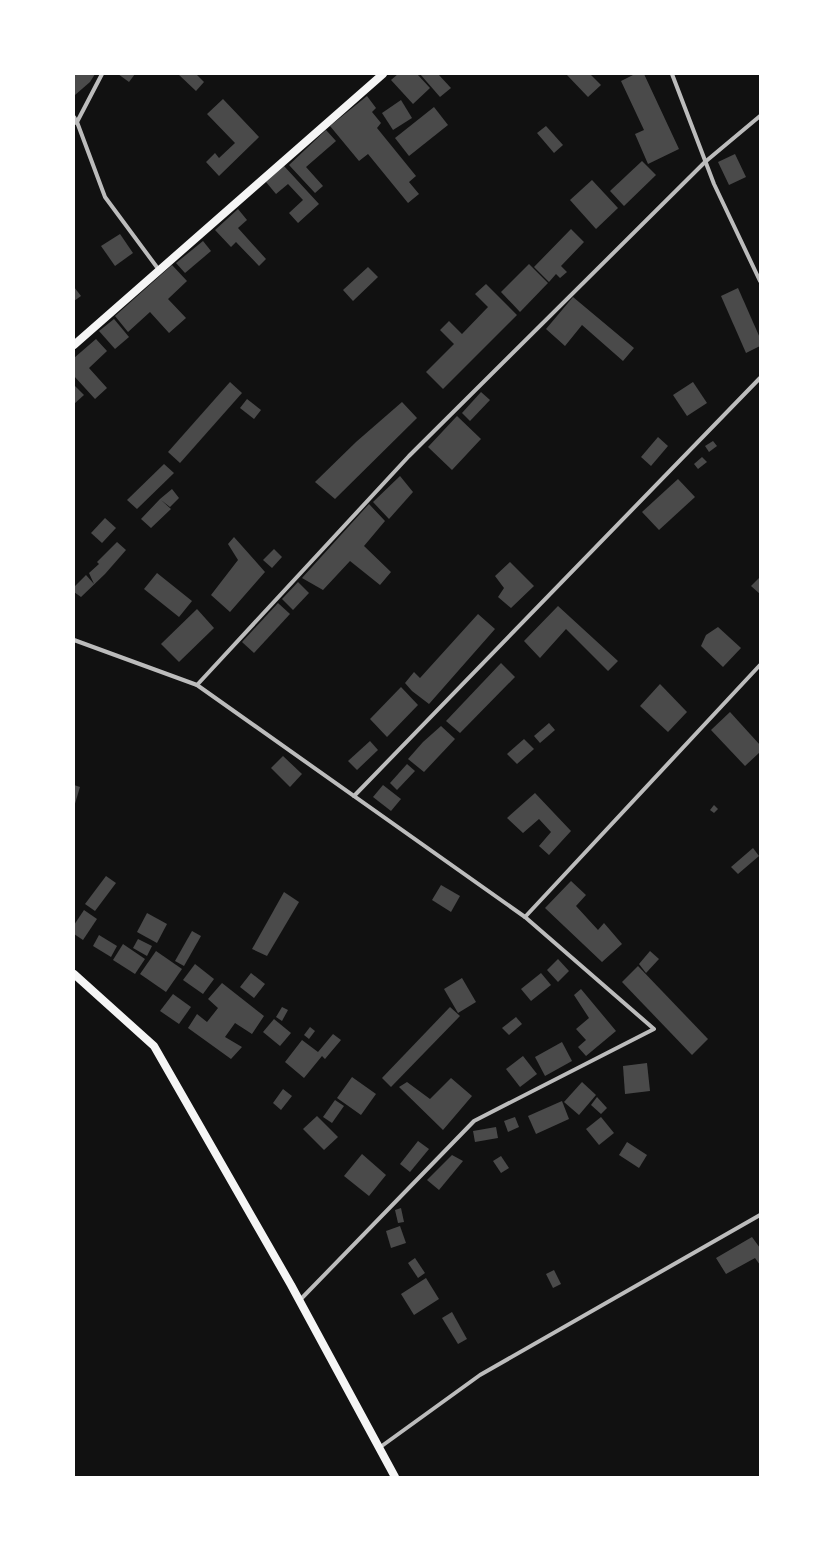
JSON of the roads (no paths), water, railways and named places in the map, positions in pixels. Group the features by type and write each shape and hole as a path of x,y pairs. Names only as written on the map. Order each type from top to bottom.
{"main road":[{"path":"74,345 383,74"},
{"path":"74,974 154,1046 299,1301 396,1477"}],"street":[{"path":"76,122 102,74"},
{"path":"672,74 714,184 760,280"},
{"path":"197,685 409,456 705,162 760,116"},
{"path":"74,117 105,197 159,270"},
{"path":"354,796 760,378"},
{"path":"74,640 197,685 525,917 654,1028 474,1121 299,1301"},
{"path":"525,917 760,665"},
{"path":"379,1448 480,1374 760,1215"}]}
